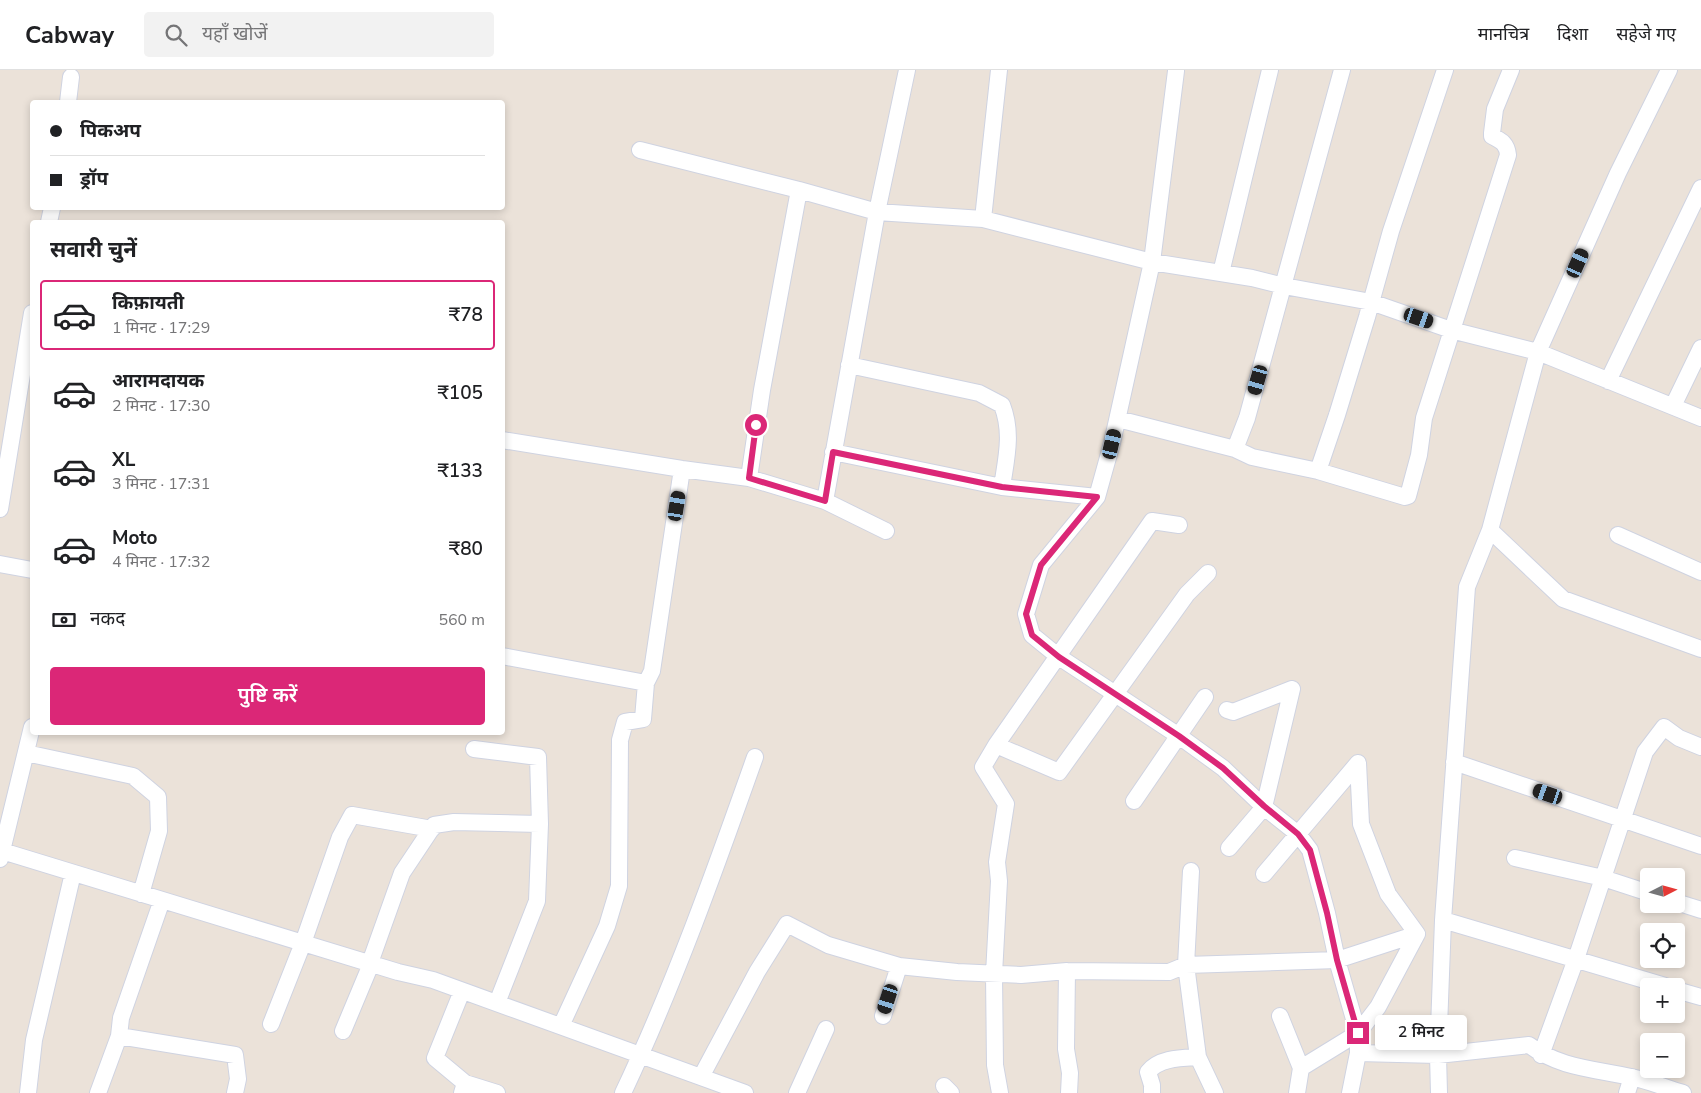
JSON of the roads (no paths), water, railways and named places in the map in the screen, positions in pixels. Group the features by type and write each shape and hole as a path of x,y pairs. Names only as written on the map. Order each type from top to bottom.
{"street":[{"path":"825,501 877,212 907,70"},
{"path":"983,219 999,70"},
{"path":"1221,273 1270,70"},
{"path":"1235,449 1247,418 1342,70"},
{"path":"1318,471 1337,415 1391,232 1445,70"},
{"path":"1118,419 1235,449 1252,457 1318,471 1405,497 1408,496 1419,455 1424,418 1508,155 1507,147 1492,136 1492,132 1495,109 1512,70"},
{"path":"1439,1093 1438,1055 1443,920 1468,587 1490,530 1538,352 1618,173 1669,70"},
{"path":"1176,71 1152,262 1118,419 1097,497 1041,565 1026,614 1032,635 1059,657 1179,736 1223,768 1298,834 1310,850 1337,960 1358,1033 1358,1053 1350,1093"},
{"path":"68,100 71,77"},
{"path":"640,150 800,190 877,212 983,219 1152,262 1252,278 1284,286 1371,302 1451,330 1538,352 1701,418"},
{"path":"1608,381 1701,188"},
{"path":"749,478 762,390 800,190"},
{"path":"0,509 30,326"},
{"path":"1673,406 1701,348"},
{"path":"849,365 978,393 1002,405 1007,418 1009,435 1002,487"},
{"path":"505,440 682,470 749,478 825,501 886,531"},
{"path":"833,452 1002,487 1097,497"},
{"path":"560,1026 608,926 619,886 620,740 625,722 643,719 646,683 652,671 682,470"},
{"path":"1000,1093 995,1065 994,974 999,882 997,862 1006,804 983,767 996,745 1152,521 1179,525"},
{"path":"1490,530 1563,599 1701,649"},
{"path":"1618,536 1701,572"},
{"path":"0,564 30,570"},
{"path":"996,745 1059,772 1187,594 1208,573"},
{"path":"505,657 646,683"},
{"path":"1226,710 1233,712 1292,689 1264,806 1229,848"},
{"path":"1134,801 1205,697"},
{"path":"1541,1055 1576,959 1645,752 1664,727 1679,738 1701,748"},
{"path":"30,735 1,855 73,873 371,964 433,980 640,1056 707,1084 745,1093"},
{"path":"474,749 538,757 540,824 537,901 497,1003"},
{"path":"26,753 133,776 158,797 159,831 141,894"},
{"path":"623,1093 640,1056 717,866 755,757"},
{"path":"1454,762 1701,846"},
{"path":"1264,874 1358,763 1361,824 1388,894 1417,934"},
{"path":"271,1024 303,943 340,836 352,815 432,829"},
{"path":"344,1031 371,964 402,873 434,825 454,822 540,824"},
{"path":"1516,858 1603,878 1640,890"},
{"path":"1191,871 1186,965 1198,1057 1215,1093"},
{"path":"28,1093 34,1040 73,873"},
{"path":"98,1093 119,1036 121,1018 162,900"},
{"path":"1685,905 1701,910"},
{"path":"1443,920 1640,978"},
{"path":"707,1084 756,972 787,924 828,945 899,966 957,972 1021,975 1067,971 1169,972 1186,965 1337,960 1417,934"},
{"path":"1300,1068 1358,1033 1378,1007 1417,934"},
{"path":"882,1016 899,966"},
{"path":"1067,971 1066,1049 1070,1074 1070,1093"},
{"path":"462,991 435,1058 464,1088 497,1093"},
{"path":"1685,993 1701,997"},
{"path":"1280,1016 1300,1068 1298,1093"},
{"path":"797,1093 826,1029"},
{"path":"119,1036 236,1055 238,1079 235,1093"},
{"path":"1358,1053 1438,1055 1529,1046 1541,1055 1630,1085 1683,1093"},
{"path":"1152,1093 1148,1072 1152,1067 1162,1062 1198,1057"}]}
